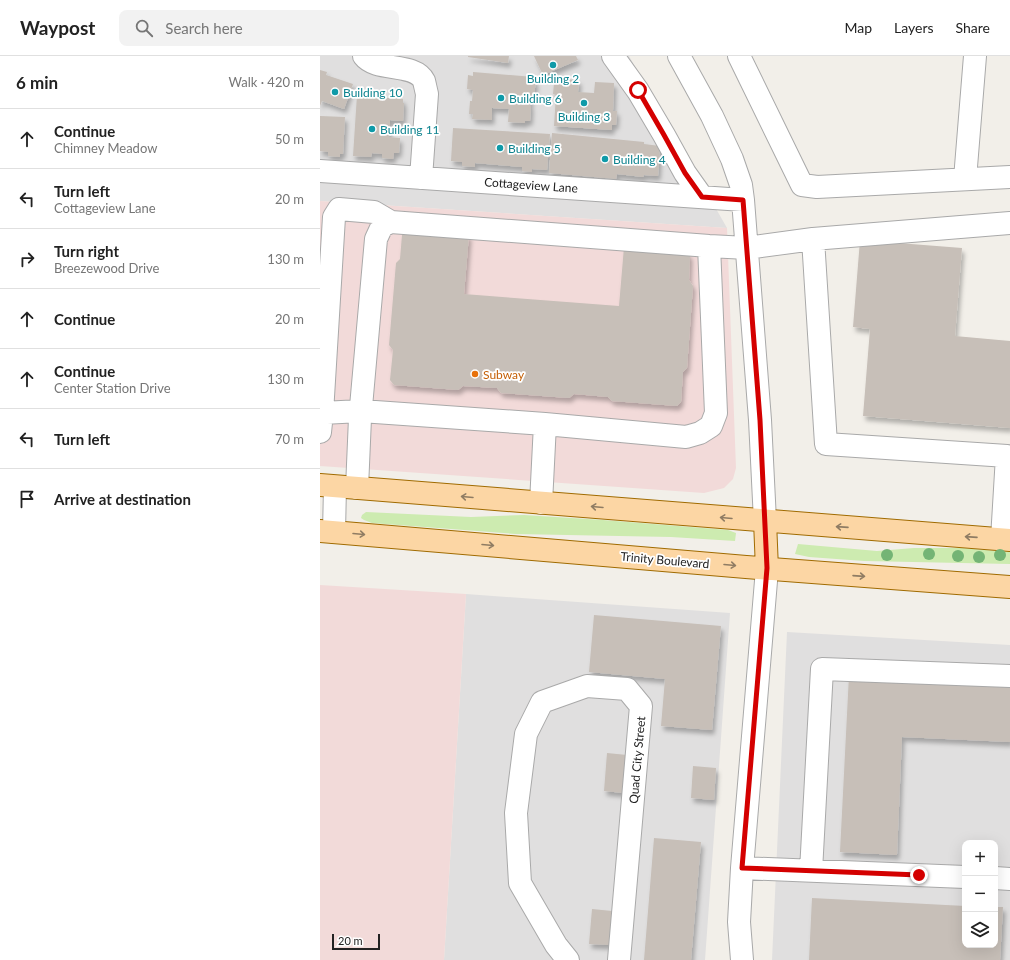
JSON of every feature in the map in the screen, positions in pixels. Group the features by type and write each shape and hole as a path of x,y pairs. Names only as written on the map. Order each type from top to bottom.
{"main road":[{"path":"328,486 1006,539"},
{"path":"765,521 767,568"},
{"name":"Trinity Boulevard","path":"327,532 1010,587"}],"street":[{"path":"364,56 367,60 384,66 417,73 423,81 427,94 421,178"},
{"path":"613,56 638,90 685,173 702,197"},
{"path":"679,56 712,116 732,159 741,185 760,420 765,521"},
{"path":"739,56 802,185 817,187 1010,177"},
{"path":"964,179 976,56"},
{"name":"Cottageview Lane","path":"320,171 743,200"},
{"path":"709,246 716,413 711,426 700,432 686,437 545,424 361,411 320,419 334,217 339,209 374,212 391,222 747,248 813,239 1010,223"},
{"path":"358,488 361,411 376,239 382,226 391,222"},
{"path":"813,239 826,444 1009,455 1006,539"},
{"path":"540,503 545,424"},
{"path":"327,532 328,486"},
{"path":"742,960 739,922 742,868 767,568"},
{"path":"811,871 822,669 1010,676"},
{"name":"Quad City Street","path":"568,960 556,945 520,883 516,813 526,734 542,702 587,686 627,689 641,706 619,960"},
{"path":"742,868 962,877"},
{"path":"998,878 1010,879"}],"shaded area":[{"path":"320,56 629,56 727,228 320,201"},
{"path":"320,201 727,228 736,468 733,479 724,488 704,493 320,466"},
{"path":"320,585 466,594 444,960 320,960"},
{"path":"466,594 730,613 705,960 444,960"},
{"path":"787,632 1010,645 1010,960 772,960"}],"green space":[{"path":"366,512 471,517 524,515 728,530 736,533 735,541 671,537 515,534 372,523 361,518"},
{"path":"798,544 877,551 914,548 963,548 1010,552 1010,564 864,561 809,557 795,554"}],"building":[{"path":"468,56 509,56 508,63"},
{"name":"Building 2","path":"534,56 576,56 578,60 543,75"},
{"name":"Building 10","path":"320,70 327,72 326,75 353,84 344,109 322,101 320,106"},
{"name":"Building 6","path":"473,72 534,77 533,81 536,81 534,95 531,95 530,121 525,121 525,123 508,122 509,109 492,108 492,120 472,119 473,114 469,114 473,90 467,89 468,75 473,76"},
{"name":"Building 3","path":"559,79 579,80 578,92 594,93 595,82 614,83 613,111 617,111 616,125 612,125 612,130 554,126 556,95 553,94 554,83 559,83"},
{"name":"Building 11","path":"362,92 376,93 376,97 403,99 403,121 390,120 389,137 400,138 399,153 394,153 393,159 382,158 382,154 372,153 371,157 353,156 357,95 361,95"},
{"path":"320,116 345,117 343,154 340,154 340,157 328,156 328,152 320,151"},
{"name":"Building 5","path":"453,128 550,134 547,170 532,169 532,172 522,171 522,167 475,163 475,167 462,166 462,162 451,161"},
{"name":"Building 4","path":"552,133 644,142 644,144 660,146 658,176 644,175 643,177 617,174 616,179 549,173"},
{"path":"406,230 469,235 464,294 619,306 624,247 686,251 690,256 689,280 693,286 687,368 683,372 681,402 677,406 612,401 608,397 574,394 569,398 501,393 497,388 463,386 458,390 394,385 390,380 393,350 389,345 396,263 400,259 402,235"},
{"path":"860,240 962,248 955,336 1010,341 1010,428 863,416 870,329 853,327"},
{"path":"594,615 721,626 712,730 661,726 665,679 589,672"},
{"path":"849,675 1010,683 1010,742 902,737 897,855 840,852"},
{"path":"607,753 627,755 624,793 604,791"},
{"path":"693,766 716,768 714,800 691,798"},
{"path":"654,838 701,842 691,960 644,960"},
{"path":"812,898 962,906 962,948 998,948 998,907 1003,907 1000,960 809,960"},
{"path":"592,909 612,911 610,945 589,944"}],"place":[{"name":"Building 2","path":"553,65"},
{"name":"Building 10","path":"335,92"},
{"name":"Building 6","path":"501,98"},
{"name":"Building 3","path":"584,103"},
{"name":"Building 11","path":"372,129"},
{"name":"Building 5","path":"500,148"},
{"name":"Building 4","path":"605,159"},
{"name":"Subway","path":"475,374"}],"route":[{"path":"638,90 685,173 702,197 743,200 760,420 767,568 742,868 919,875"}]}
